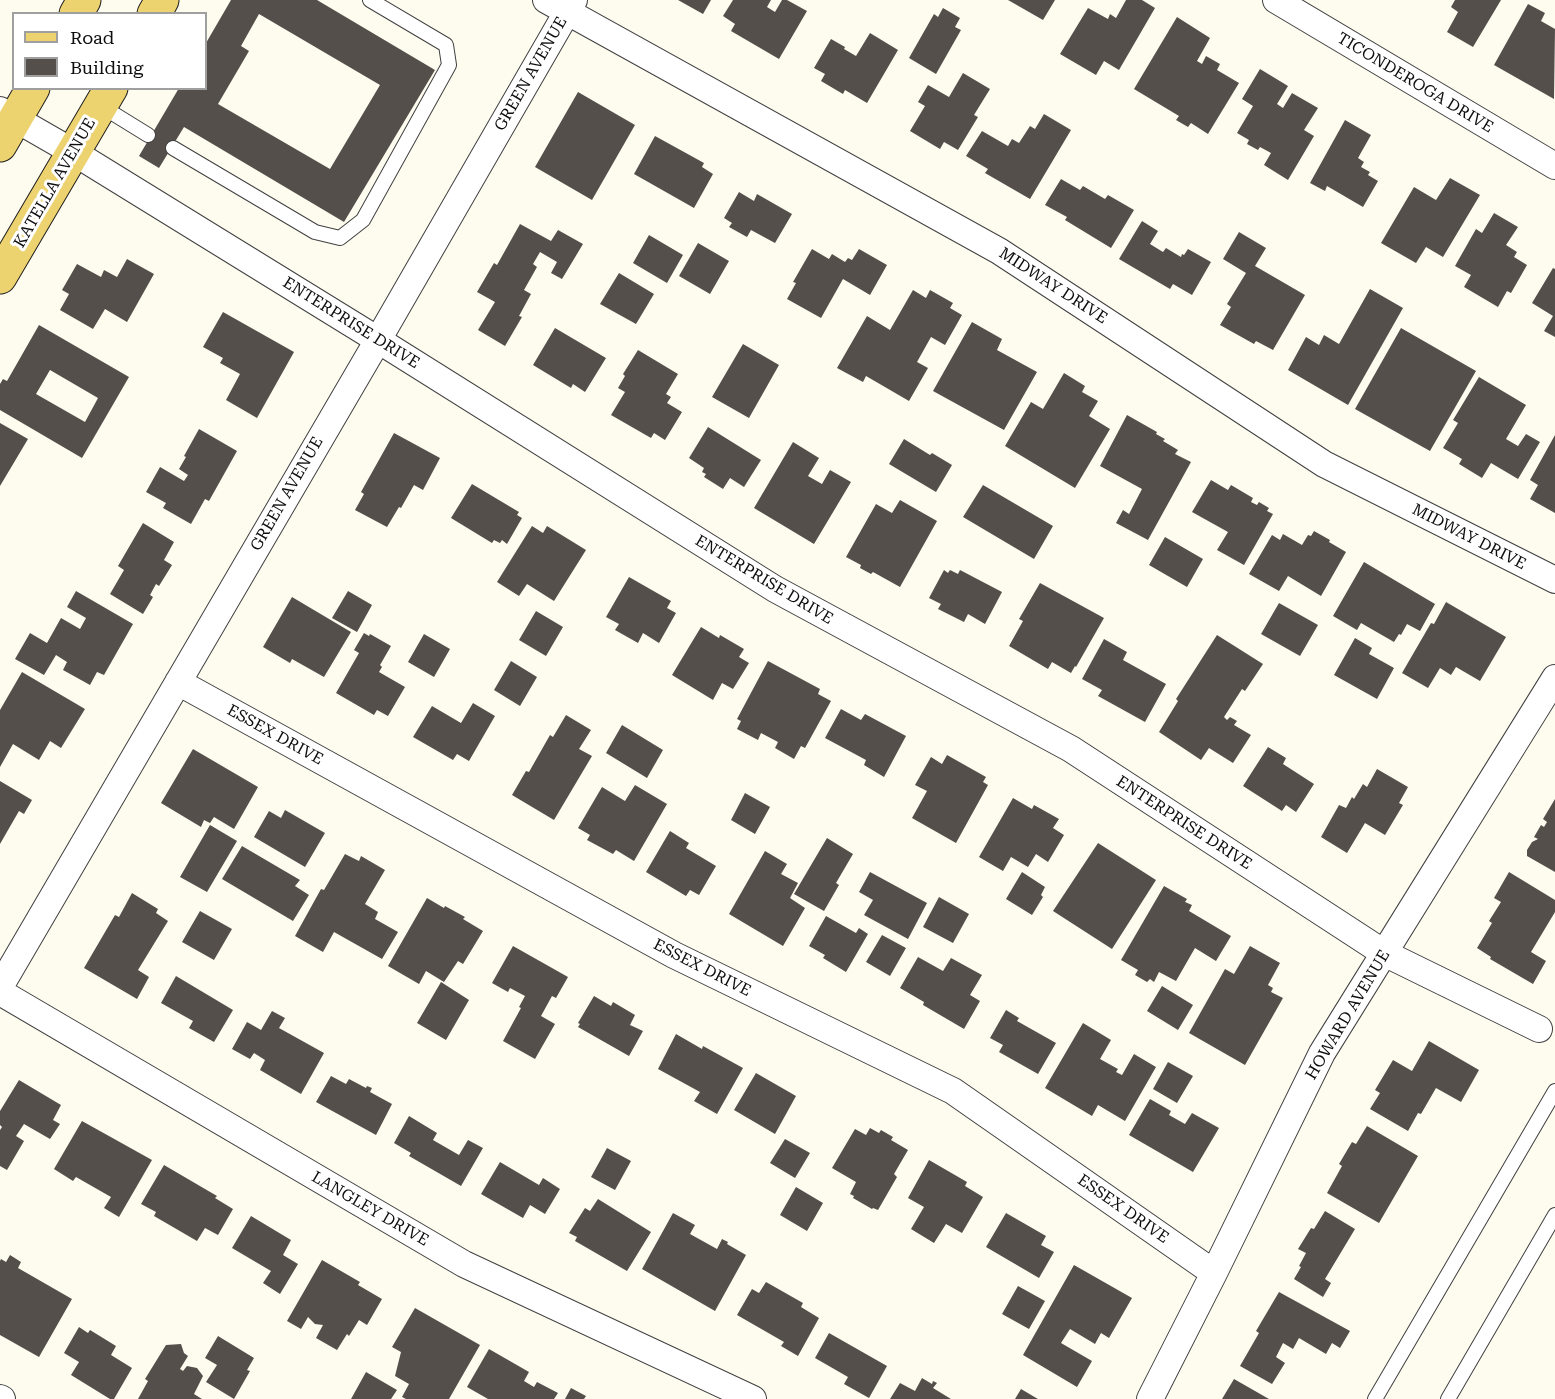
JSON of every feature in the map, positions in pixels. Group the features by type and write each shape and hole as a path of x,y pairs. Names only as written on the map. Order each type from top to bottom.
{"main road":[{"path":"5,125 31,90"},
{"name":"KATELLA AVENUE","path":"0,277 106,97"}],"street":[{"name":"TICONDEROGA DRIVE","path":"1276,0 1555,166"},
{"name":"GREEN AVENUE","path":"0,987 378,340 562,4"},
{"name":"MIDWAY DRIVE","path":"562,4 999,251 1324,464 1555,580"},
{"name":"ENTERPRISE DRIVE","path":"5,125 73,152 378,340 775,590 1071,749 1384,953 1539,1029"},
{"name":"HOWARD AVENUE","path":"1150,1399 1215,1273 1322,1053 1555,678"},
{"name":"ESSEX DRIVE","path":"177,682 674,955 953,1091 1215,1273"},
{"name":"LANGLEY DRIVE","path":"0,992 464,1264 753,1399"}],"lane":[{"path":"173,148 315,232 340,238 363,220 449,65 446,45 370,0"},
{"path":"106,97 148,135"},
{"path":"1375,1399 1555,1091"},
{"path":"1448,1399 1555,1215"}],"building":[{"path":"231,0 317,0 435,70 344,222 184,127 159,168 139,156 178,90 207,90 207,41","holes":["259,14 380,85 330,169 218,104 249,51 241,46"]},
{"path":"678,0 711,0 703,14"},
{"path":"733,0 771,0 767,7 775,12 782,0 787,0 807,11 779,59 731,31 735,24 723,16"},
{"path":"1008,0 1055,0 1043,20"},
{"path":"1126,0 1142,0 1155,8 1119,70 1104,61 1096,75 1060,54 1088,8 1108,19 1110,14 1116,18"},
{"path":"1455,0 1501,0 1473,47 1447,32 1458,12 1451,7"},
{"path":"1528,4 1545,13 1541,21 1555,29 1554,99 1494,65"},
{"path":"943,8 960,18 955,27 961,30 936,74 909,58 934,14 938,17"},
{"path":"1177,17 1210,38 1197,61 1202,64 1206,56 1220,64 1217,70 1239,83 1208,134 1191,123 1188,127 1176,120 1179,116 1134,89"},
{"path":"870,33 898,50 867,103 845,90 843,94 821,81 825,74 814,68 831,39 856,56"},
{"path":"1260,69 1288,86 1277,104 1283,108 1292,93 1318,108 1304,130 1314,136 1288,180 1264,165 1271,153 1247,144 1249,140 1237,133 1253,106 1242,99"},
{"path":"963,73 990,89 974,115 978,117 958,150 944,142 940,149 910,131 925,106 918,102 928,85 949,97"},
{"path":"578,92 635,125 592,200 535,167"},
{"path":"1044,114 1071,130 1030,199 985,173 988,169 966,156 982,131 1008,146 1012,139 1019,143 1030,126 1035,129"},
{"path":"1345,120 1371,135 1358,158 1364,162 1361,167 1370,172 1368,175 1378,181 1363,207 1327,186 1325,191 1310,183"},
{"path":"655,136 704,163 702,167 713,174 694,208 634,174"},
{"path":"1450,178 1480,195 1443,257 1426,247 1416,263 1381,243 1414,187 1436,200"},
{"path":"1061,179 1080,190 1083,186 1105,199 1108,195 1134,210 1111,248 1065,220 1067,217 1045,205"},
{"path":"739,192 754,201 757,194 792,214 775,243 751,230 747,237 729,227 732,223 724,218"},
{"path":"1494,213 1518,227 1506,245 1517,252 1514,257 1527,265 1511,293 1507,291 1498,307 1464,287 1471,275 1455,266 1476,229 1482,233"},
{"path":"1142,221 1158,231 1150,244 1163,252 1166,248 1181,257 1188,249 1211,262 1192,295 1173,284 1170,289 1119,259"},
{"path":"520,224 551,241 558,230 583,244 562,279 551,273 557,262 540,252 533,264 537,267 524,290 531,294 519,316 522,317 505,346 478,330 495,302 477,292 494,263 497,265"},
{"path":"1239,232 1266,248 1255,266 1305,295 1273,350 1256,341 1254,344 1220,325 1231,307 1227,304 1246,273 1223,259"},
{"path":"649,235 683,255 667,283 633,263"},
{"path":"698,243 729,261 710,294 679,276"},
{"path":"812,249 829,259 832,254 845,262 848,258 852,260 859,249 887,265 870,295 843,279 821,318 787,299 796,283 793,282"},
{"path":"127,259 154,274 127,322 105,309 93,329 60,310 69,294 62,290 77,264 101,277 104,270 117,277"},
{"path":"1553,268 1555,269 1555,337 1544,331 1553,316 1532,303"},
{"path":"619,273 654,294 636,324 600,304"},
{"path":"1370,289 1403,308 1348,405 1288,370 1306,337 1319,345 1324,335 1339,344"},
{"path":"913,290 926,298 930,290 953,303 950,308 962,315 945,345 931,337 917,362 928,368 909,401 866,376 863,382 837,368 867,316 890,330"},
{"path":"223,312 294,352 257,418 226,400 240,374 220,363 223,358 203,347"},
{"path":"972,322 1002,339 997,350 1037,372 1004,430 933,391"},
{"path":"39,325 129,377 82,458 0,410 0,384 3,379 7,381","holes":["50,370 98,398 85,422 36,394"]},
{"path":"555,328 606,358 585,392 573,384 571,388 533,365"},
{"path":"1401,328 1476,371 1430,451 1355,409"},
{"path":"743,344 779,365 749,418 712,397"},
{"path":"638,350 678,374 666,394 671,397 667,403 682,412 665,440 654,433 651,438 611,415 625,392 618,388 625,376 623,374"},
{"path":"1064,373 1085,386 1082,392 1098,401 1089,416 1110,429 1075,488 1005,446 1031,402 1043,409"},
{"path":"1479,377 1526,405 1506,439 1518,446 1526,434 1540,442 1518,479 1491,463 1482,478 1459,464 1462,459 1443,448 1458,423 1453,420"},
{"path":"1127,415 1157,432 1156,434 1165,439 1163,441 1178,450 1175,454 1191,462 1148,540 1116,523 1123,510 1129,514 1142,489 1100,466"},
{"path":"0,423 28,439 0,486"},
{"path":"708,427 761,460 744,487 730,478 723,489 704,477 706,474 702,472 704,468 689,458"},
{"path":"199,429 237,451 209,501 205,499 191,524 163,508 166,503 146,492 160,467 184,481 188,475 179,469"},
{"path":"394,433 440,458 423,490 414,485 387,527 355,510 364,494 361,492"},
{"path":"1555,435 1555,513 1530,499 1538,485 1530,480"},
{"path":"904,439 952,465 936,492 889,464"},
{"path":"793,442 819,458 808,476 822,484 830,470 851,482 814,544 754,508"},
{"path":"1211,480 1228,490 1231,485 1253,498 1251,502 1257,505 1259,502 1269,508 1267,511 1273,514 1244,565 1217,550 1228,532 1192,512"},
{"path":"472,484 519,512 517,515 522,518 507,544 502,540 500,543 494,540 492,543 451,518"},
{"path":"983,485 1053,526 1034,559 963,517"},
{"path":"900,500 937,521 900,587 873,572 871,574 860,568 861,565 846,557 876,504 892,513"},
{"path":"143,523 174,542 164,560 172,565 159,586 156,584 150,595 153,597 143,614 110,594 124,570 118,566"},
{"path":"532,526 543,533 547,526 586,550 554,601 527,584 519,596 497,582"},
{"path":"1314,531 1346,552 1321,596 1288,576 1279,591 1249,574 1272,535 1280,540 1283,534 1302,545 1308,535 1311,536"},
{"path":"1165,537 1203,559 1187,587 1149,565"},
{"path":"1364,562 1435,604 1420,631 1407,624 1394,642 1361,623 1357,630 1333,616"},
{"path":"944,570 958,574 960,570 1002,592 985,624 968,614 964,622 938,609 941,604 929,598"},
{"path":"629,577 671,601 667,608 676,613 659,643 643,633 638,643 615,630 619,624 606,617"},
{"path":"1040,583 1104,618 1071,673 1052,662 1048,669 1009,646 1023,621 1019,619"},
{"path":"76,591 133,624 104,675 97,672 90,685 63,670 67,662 56,655 44,675 15,659 30,633 47,643 61,618 80,629 86,618 67,607"},
{"path":"348,591 372,605 357,632 332,618"},
{"path":"292,597 351,632 324,677 292,659 290,663 263,647"},
{"path":"1446,602 1506,637 1480,681 1456,667 1451,675 1440,668 1428,688 1402,673"},
{"path":"1279,603 1318,625 1300,656 1261,634"},
{"path":"536,611 563,627 546,656 519,640"},
{"path":"701,627 744,649 739,657 749,663 733,689 722,683 713,700 672,675"},
{"path":"364,633 391,646 380,665 382,667 379,672 405,687 388,716 377,710 374,715 336,693 359,653 354,650"},
{"path":"424,634 450,649 434,677 408,662"},
{"path":"1217,635 1263,664 1245,691 1242,689 1224,717 1227,720 1230,717 1237,721 1234,725 1251,735 1233,763 1209,748 1201,760 1159,732 1178,701 1176,699"},
{"path":"1355,638 1372,648 1369,654 1394,668 1377,699 1334,675"},
{"path":"1104,639 1127,652 1123,660 1166,684 1145,722 1098,696 1102,690 1082,679"},
{"path":"511,661 537,677 520,706 494,690"},
{"path":"768,661 820,689 818,694 831,701 805,748 801,746 794,759 775,748 778,742 761,733 758,740 737,729 741,721 737,719"},
{"path":"22,672 85,709 61,748 50,741 39,760 13,744 0,767 0,710"},
{"path":"473,703 495,716 469,761 457,754 453,760 413,737 432,706 461,723"},
{"path":"841,709 861,720 865,714 906,736 884,777 864,765 866,760 825,738"},
{"path":"566,715 591,730 579,749 592,756 554,820 512,795 526,771 529,772 550,735 553,737"},
{"path":"622,725 663,750 647,778 606,753"},
{"path":"1268,747 1286,758 1283,764 1314,784 1296,812 1286,805 1282,811 1243,786"},
{"path":"193,749 258,787 234,829 214,817 210,823 204,820 201,827 161,803"},
{"path":"947,755 986,777 983,782 988,785 956,843 912,818 927,791 915,785 931,757 942,764"},
{"path":"1377,769 1408,787 1399,803 1403,805 1385,835 1365,823 1347,853 1321,837 1339,805 1346,808 1363,784 1367,787"},
{"path":"0,781 32,800 24,814 19,811 0,844"},
{"path":"635,785 667,804 634,861 616,850 613,854 587,840 590,835 578,828 602,787 625,801"},
{"path":"745,793 770,807 755,834 731,820"},
{"path":"1013,798 1032,809 1034,805 1059,819 1053,828 1064,835 1048,862 1036,854 1028,867 1011,857 1003,871 979,857"},
{"path":"1555,799 1555,872 1527,856 1527,850 1532,842 1538,839 1534,837 1541,825 1544,827 1547,822 1543,819"},
{"path":"285,810 325,833 305,867 254,837 269,811 281,818"},
{"path":"210,825 237,841 207,892 180,877"},
{"path":"670,831 689,843 686,848 716,866 699,895 690,890 686,896 646,872"},
{"path":"827,838 853,854 836,883 839,885 824,911 794,894"},
{"path":"1098,843 1156,880 1112,949 1053,911"},
{"path":"242,846 300,880 295,886 309,895 293,921 222,879"},
{"path":"765,851 787,864 781,874 798,883 790,898 805,908 783,946 729,914"},
{"path":"345,854 359,861 361,856 385,870 365,904 378,912 375,919 398,932 382,959 334,932 323,952 295,936 321,889 324,890"},
{"path":"870,872 927,903 908,939 864,915 873,900 859,892"},
{"path":"1022,872 1045,887 1041,895 1043,897 1032,915 1006,899"},
{"path":"1509,872 1555,900 1555,912 1531,952 1546,961 1533,984 1490,959 1491,957 1477,948 1492,923 1489,921 1501,902 1494,898"},
{"path":"1164,886 1187,899 1185,902 1192,905 1189,911 1231,936 1216,961 1195,948 1176,981 1159,972 1154,982 1150,979 1147,982 1135,975 1138,970 1121,960"},
{"path":"132,893 158,909 156,913 168,921 138,970 149,977 137,999 84,968 115,915 119,917"},
{"path":"939,897 969,914 953,943 923,927"},
{"path":"427,898 465,917 463,919 483,931 463,964 458,961 444,982 426,971 419,984 388,966"},
{"path":"200,911 232,929 214,960 182,942"},
{"path":"826,916 856,933 859,928 868,934 846,972 823,958 825,955 809,946"},
{"path":"882,935 906,948 890,976 866,962"},
{"path":"513,946 568,977 556,998 552,996 541,1016 555,1024 535,1059 503,1041 525,996 510,988 508,992 492,983"},
{"path":"1250,946 1280,963 1268,985 1273,988 1271,992 1283,998 1245,1065 1189,1033 1225,969 1234,974"},
{"path":"918,957 943,971 951,958 982,975 970,995 980,1001 964,1029 923,1005 924,1002 900,988"},
{"path":"176,976 233,1010 214,1042 189,1028 193,1021 161,1003"},
{"path":"441,982 469,1000 446,1040 417,1023"},
{"path":"1162,986 1193,1005 1178,1030 1147,1011"},
{"path":"594,996 611,1006 613,1002 635,1015 630,1025 643,1031 629,1056 578,1027 580,1024 578,1023"},
{"path":"1006,1010 1019,1018 1017,1021 1056,1043 1038,1074 999,1052 1003,1045 990,1038"},
{"path":"272,1011 285,1018 279,1028 324,1053 301,1094 260,1070 265,1060 254,1053 250,1059 232,1049 247,1022 261,1030"},
{"path":"1083,1023 1111,1040 1100,1059 1118,1069 1116,1072 1122,1075 1134,1054 1156,1067 1125,1121 1098,1105 1092,1116 1045,1088"},
{"path":"676,1034 743,1068 717,1114 694,1101 700,1092 658,1069"},
{"path":"1429,1041 1479,1070 1461,1102 1436,1088 1408,1131 1370,1109 1380,1093 1375,1090 1393,1060 1412,1071"},
{"path":"1168,1062 1193,1076 1177,1103 1153,1089"},
{"path":"756,1073 796,1096 775,1134 734,1110"},
{"path":"331,1076 346,1084 349,1079 366,1088 367,1086 372,1088 370,1092 392,1104 376,1135 316,1102"},
{"path":"19,1080 61,1105 53,1120 60,1124 50,1139 24,1124 16,1136 24,1141 7,1170 0,1166 0,1130 2,1127 0,1111"},
{"path":"1150,1099 1171,1111 1169,1115 1185,1124 1192,1113 1219,1128 1193,1172 1129,1135"},
{"path":"409,1116 437,1133 433,1140 459,1155 468,1140 483,1148 461,1186 409,1156 411,1153 394,1143"},
{"path":"82,1121 152,1160 119,1217 104,1208 111,1197 76,1177 73,1181 54,1169"},
{"path":"1367,1126 1418,1156 1379,1223 1327,1193 1342,1166 1339,1164 1352,1142 1356,1144"},
{"path":"870,1128 879,1133 881,1130 893,1137 891,1140 908,1150 894,1174 897,1177 878,1210 853,1198 854,1196 850,1194 856,1182 832,1168 855,1129 866,1135"},
{"path":"785,1139 810,1153 795,1178 770,1163"},
{"path":"607,1148 631,1161 615,1190 591,1177"},
{"path":"929,1160 967,1182 965,1186 983,1197 962,1233 946,1224 934,1243 911,1229 924,1207 908,1198"},
{"path":"500,1162 539,1185 543,1178 560,1189 545,1214 530,1205 523,1218 481,1194"},
{"path":"164,1165 217,1196 215,1198 233,1209 218,1235 205,1228 197,1241 154,1216 156,1212 141,1204"},
{"path":"796,1187 823,1203 807,1231 780,1215"},
{"path":"598,1199 651,1232 627,1271 575,1241 577,1237 569,1233 585,1208 590,1211"},
{"path":"1325,1211 1355,1229 1325,1279 1331,1283 1323,1297 1294,1279 1306,1253 1298,1249"},
{"path":"673,1213 695,1225 690,1234 717,1249 722,1239 746,1255 715,1311 642,1269"},
{"path":"1006,1213 1046,1236 1041,1245 1054,1252 1039,1278 986,1247"},
{"path":"251,1216 291,1240 283,1255 298,1264 280,1294 263,1283 271,1271 232,1248"},
{"path":"10,1255 21,1262 18,1268 72,1299 39,1357 0,1335 0,1261 1,1259 6,1262"},
{"path":"322,1260 360,1282 358,1285 382,1299 367,1325 359,1320 337,1350 316,1338 323,1325 315,1324 308,1317 301,1329 287,1321"},
{"path":"1074,1265 1132,1298 1109,1338 1101,1333 1095,1344 1070,1329 1061,1343 1092,1361 1077,1387 1023,1355"},
{"path":"766,1282 803,1303 801,1307 819,1318 798,1356 781,1346 784,1342 737,1315 752,1289 759,1293"},
{"path":"1018,1286 1045,1301 1029,1329 1002,1314"},
{"path":"1279,1292 1350,1331 1340,1348 1332,1343 1326,1354 1299,1338 1293,1349 1283,1343 1276,1357 1285,1363 1272,1384 1240,1366 1259,1333 1256,1331"},
{"path":"415,1308 480,1345 449,1399 406,1399 402,1397 409,1384 395,1376 401,1352 392,1347"},
{"path":"79,1327 88,1333 90,1330 116,1346 111,1355 132,1368 114,1399 110,1399 71,1375 79,1362 64,1353"},
{"path":"829,1333 887,1366 869,1398 844,1384 848,1377 815,1358"},
{"path":"218,1336 254,1358 247,1370 250,1371 234,1399 206,1382 217,1365 205,1358"},
{"path":"181,1344 184,1353 188,1356 180,1369 183,1371 187,1366 197,1368 203,1376 194,1394 202,1399 138,1399 148,1381 145,1379 166,1345"},
{"path":"489,1349 529,1372 524,1381 534,1387 537,1382 558,1393 554,1399 488,1399 467,1387"},
{"path":"366,1372 397,1390 391,1399 351,1399"},
{"path":"922,1378 932,1384 933,1381 937,1383 933,1388 951,1399 890,1399 900,1383 915,1391"},
{"path":"1234,1379 1269,1399 1222,1399"},
{"path":"571,1388 586,1396 584,1399 565,1399"},
{"path":"1021,1389 1038,1399 1015,1399"}]}
